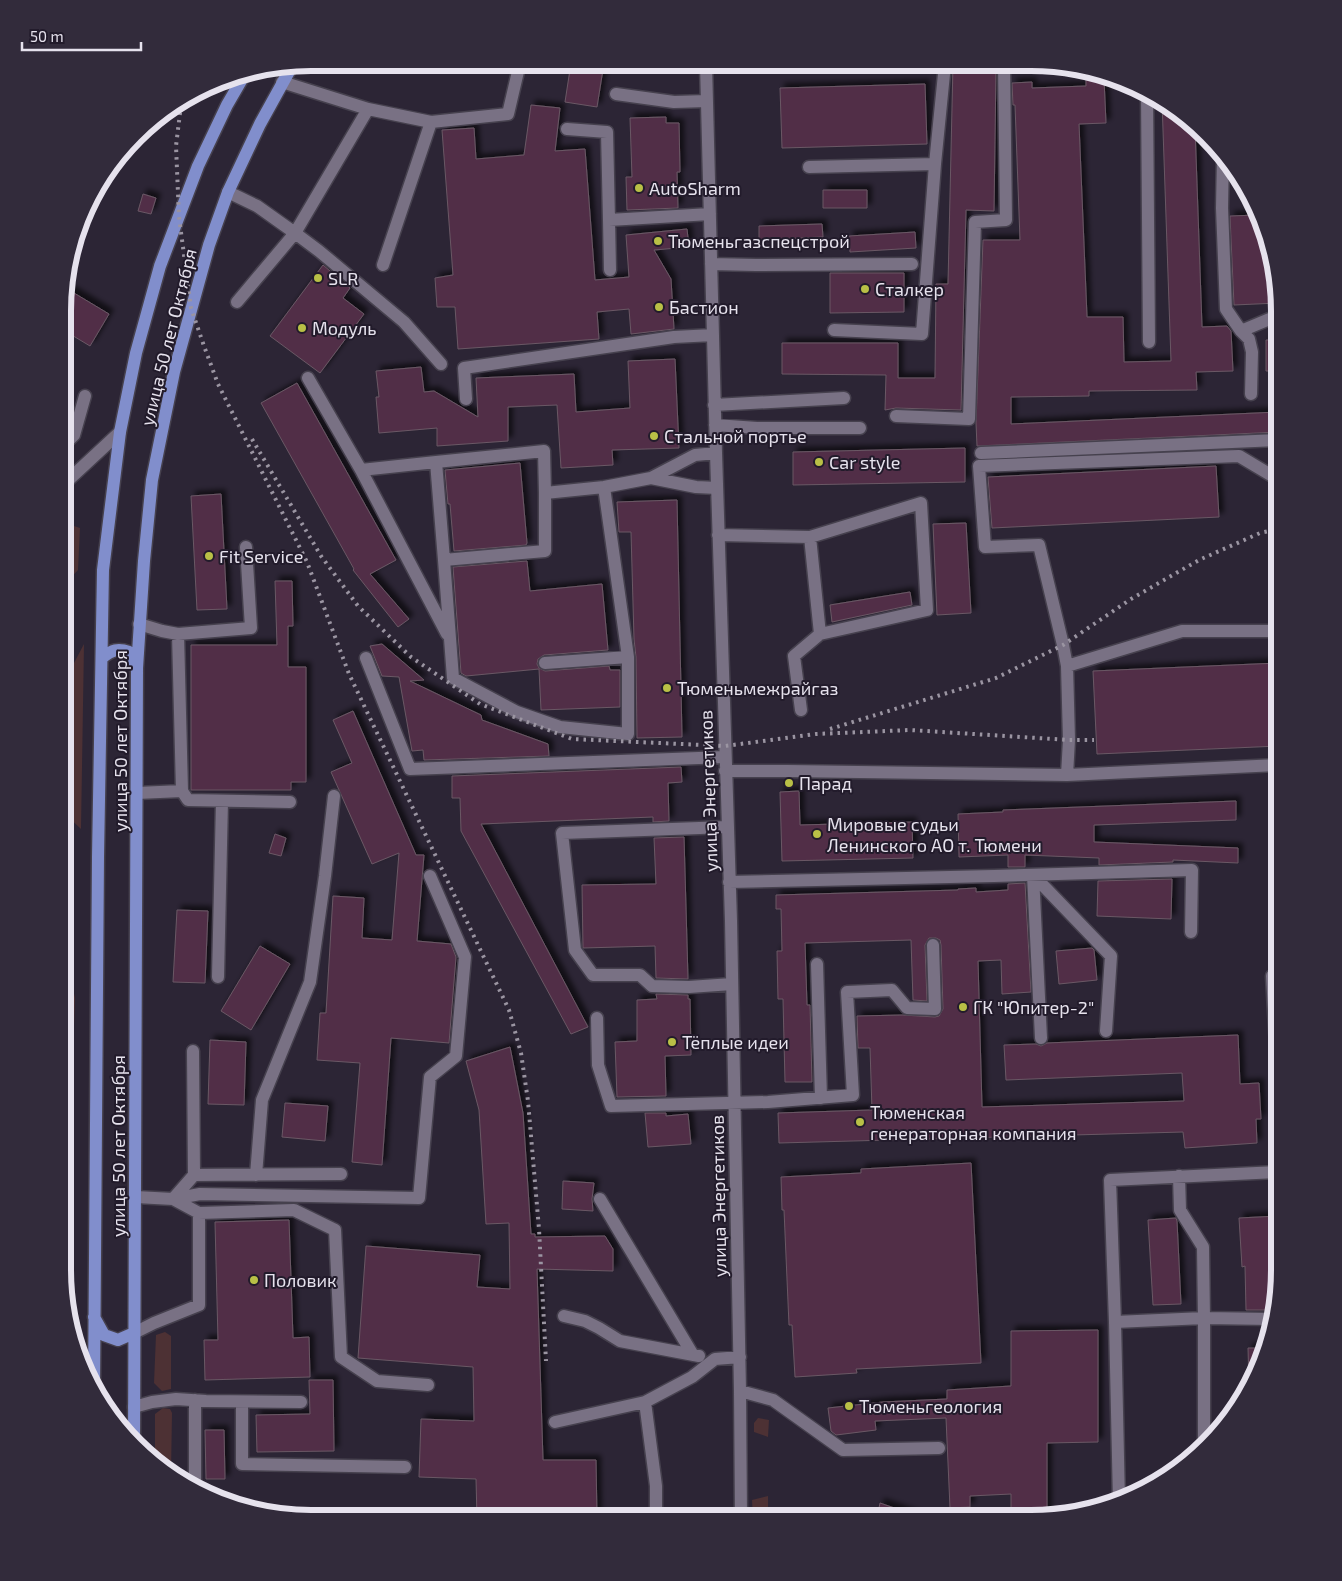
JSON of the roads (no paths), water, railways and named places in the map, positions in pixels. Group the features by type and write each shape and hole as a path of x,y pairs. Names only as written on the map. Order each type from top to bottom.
{"main road":[{"name":"улица 50 лет Октября","path":"134,1431 137,668 144,561 152,480 174,372 209,245 228,192 260,124 288,72"},
{"name":"улица 50 лет Октября","path":"94,1371 98,857 103,570 120,432 136,353 160,266 198,166 240,82"},
{"path":"102,657 112,650 121,649 129,652 137,668"},
{"path":"94,1317 104,1335 118,1340 134,1333"}],"street":[{"path":"282,82 368,109 431,122 508,114 518,71"},
{"name":"улица Энергетиков","path":"706,71 714,405 732,984 733,1102 740,1356 741,1510"},
{"path":"834,330 922,334 944,71"},
{"path":"896,416 969,418 975,222 1006,220 1004,71"},
{"path":"616,94 674,102 707,101"},
{"path":"1147,101 1149,342"},
{"path":"237,302 295,233 368,109"},
{"path":"383,265 431,122"},
{"path":"567,129 607,132 610,270"},
{"path":"809,167 935,164"},
{"path":"1223,168 1222,208 1226,309 1249,340 1252,352 1251,394"},
{"path":"228,192 257,206 319,251 404,322 442,364"},
{"path":"609,220 710,214"},
{"path":"711,264 912,264"},
{"path":"1241,331 1271,319"},
{"path":"466,399 464,368 674,337 713,335"},
{"path":"308,378 361,470 450,638"},
{"path":"71,438 74,435 85,396"},
{"path":"714,405 844,398"},
{"path":"715,425 757,428 860,428"},
{"path":"71,478 120,432"},
{"path":"980,453 1271,440"},
{"path":"361,470 544,452 545,551 444,560"},
{"path":"545,492 604,487 650,478 695,455 716,453"},
{"path":"1067,775 1069,740 1066,666 1063,645 1039,545 985,547 979,466 1239,456 1271,475"},
{"path":"436,462 453,678 517,712 560,727 628,734 628,656 604,487"},
{"path":"650,478 696,487 717,488"},
{"path":"718,535 810,537 921,503 926,610 820,634 794,656 801,710"},
{"path":"810,537 820,634"},
{"path":"139,624 178,634 251,628 246,547"},
{"path":"1066,666 1182,631 1271,631"},
{"path":"178,634 182,790 188,800 290,802"},
{"path":"545,663 628,656"},
{"path":"366,658 410,770 725,757"},
{"path":"725,771 788,770 1067,775 1271,765"},
{"path":"137,793 182,790"},
{"path":"256,1175 262,1100 310,982 334,796"},
{"path":"218,977 222,801"},
{"path":"727,827 562,832 575,950 593,975 640,975 652,986 689,987 732,984"},
{"path":"729,882 1192,870 1191,932"},
{"path":"1033,875 1111,956 1106,1032"},
{"path":"1033,875 1041,1038"},
{"path":"136,1197 173,1199 200,1194 419,1198 430,1077 456,1056 465,957 430,876"},
{"path":"597,1018 598,1065 611,1106 768,1102 853,1095 847,992 892,990 907,1008 935,1009 933,945"},
{"path":"817,964 821,1098"},
{"path":"173,1199 194,1175 193,1051"},
{"path":"1119,1493 1110,1180 1271,1172"},
{"path":"194,1175 341,1174"},
{"path":"1179,1176 1180,1210 1203,1247 1204,1435"},
{"path":"173,1199 199,1213 294,1210 335,1230 341,1357 378,1381 428,1385"},
{"path":"600,1199 693,1355"},
{"path":"134,1333 199,1305 199,1213"},
{"path":"564,1316 585,1321 620,1341 715,1359 740,1356"},
{"path":"1115,1322 1204,1318 1266,1319"},
{"path":"554,1422 644,1402 692,1377 715,1359"},
{"path":"740,1391 773,1400 843,1450 939,1448"},
{"path":"134,1407 176,1399 301,1402"},
{"path":"195,1400 195,1480"},
{"path":"242,1402 242,1464 405,1467"},
{"path":"644,1402 656,1486 656,1510"}],"railway":[{"path":"180,110 176,146 179,217 191,308 204,346 218,384 307,562 349,674 509,1010 521,1053 528,1101 539,1229 546,1361"},
{"path":"252,439 321,556 358,606 411,657 480,704 572,739 725,746 816,734 910,730 1094,740"},
{"path":"830,729 996,678 1063,645 1131,599 1199,560 1260,533 1271,531"}],"place":[{"name":"AutoSharm","path":"639,188"},
{"name":"Тюменьгазспецстрой","path":"658,241"},
{"name":"SLR","path":"318,278"},
{"name":"Сталкер","path":"865,289"},
{"name":"Бастион","path":"659,307"},
{"name":"Модуль","path":"302,328"},
{"name":"Стальной портье","path":"654,436"},
{"name":"Car style","path":"819,462"},
{"name":"Fit Service","path":"209,556"},
{"name":"Тюменьмежрайгаз","path":"667,688"},
{"name":"Парад","path":"789,783"},
{"name":"Мировые судьи Ленинского АО т. Тюмени","path":"817,834"},
{"name":"ГК \"Юпитер-2\"","path":"963,1007"},
{"name":"Тёплые идеи","path":"672,1042"},
{"name":"Тюменская генераторная компания","path":"860,1122"},
{"name":"Половик","path":"254,1280"},
{"name":"Тюменьгеология","path":"849,1406"}]}
